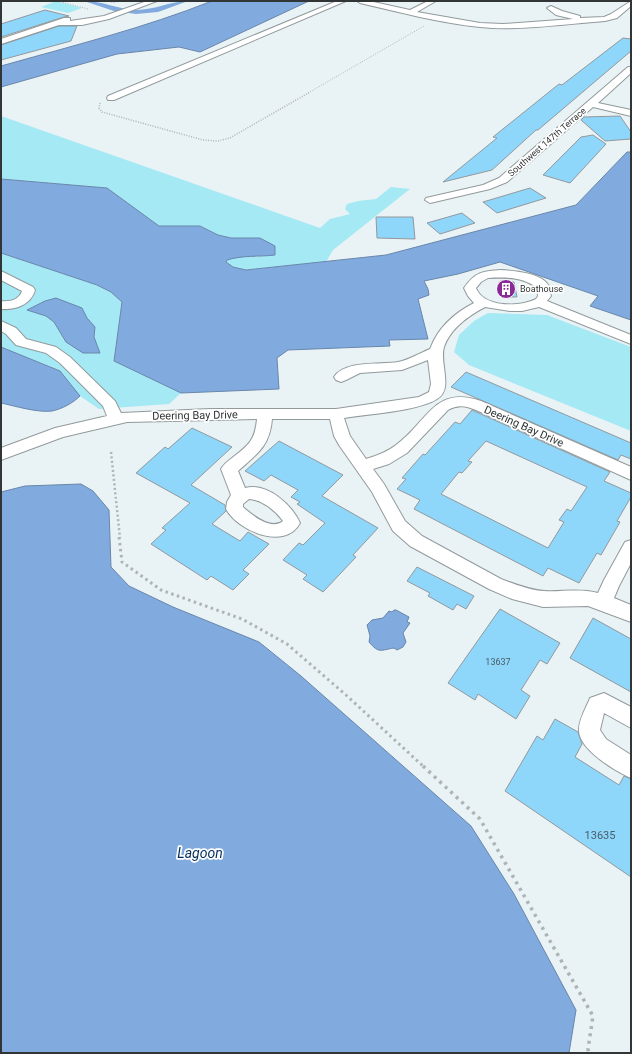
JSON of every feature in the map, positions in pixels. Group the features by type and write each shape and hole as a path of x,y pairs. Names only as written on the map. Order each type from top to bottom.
{"street":[{"path":"1,42 57,23 80,23 113,16 154,1"},
{"path":"111,98 344,1"},
{"path":"360,1 438,18 480,25 503,26 605,19 614,16 631,3"},
{"path":"411,12 433,1"},
{"path":"551,8 559,13 586,20"},
{"path":"1,37 53,18 90,10"},
{"name":"Southwest 147th Terrace","path":"430,200 486,187 503,180 631,69"},
{"path":"592,104 631,113"},
{"path":"493,274 525,277 539,283 545,291 543,301 540,303 522,308 484,303 472,294 470,288 473,283 481,277 493,274"},
{"path":"1,275 29,290 27,297 22,300 10,305 1,305"},
{"path":"341,377 357,369 402,366 436,351 442,338 454,322 469,310 484,303"},
{"path":"540,303 631,340"},
{"path":"1,325 11,331 21,342 51,350 65,360 110,404 115,419"},
{"name":"Deering Bay Drive","path":"1,454 60,432 115,419 148,416 336,414 422,401 434,395 438,388 439,384 435,362 436,351"},
{"name":"Deering Bay Drive","path":"363,466 383,460 398,452 443,406 449,403 463,401 474,403 631,474"},
{"path":"240,496 228,469 252,449 260,440 265,414"},
{"path":"336,414 344,441 378,488 399,526 416,541 495,584 512,591 543,599 588,598 604,602 631,614"},
{"path":"604,602 610,585 631,547"},
{"path":"631,718 604,702 597,705 590,724 589,732 599,746 631,767"}],"path":[{"path":"58,1 90,10"},
{"path":"111,98 100,103 99,108 102,112 203,140 218,141 236,134 438,18"},
{"path":"111,452 122,562 161,590 242,619 287,644 346,695 480,819 593,1016 588,1049 589,1053"}],"shaded area":[{"path":"56,1 82,8 68,13 41,7"},
{"path":"1,116 320,228 330,219 350,214 345,209 347,204 376,199 391,187 410,189 333,250 326,262 246,270 233,267 226,262 227,260 243,255 259,257 260,238 231,238 218,235 200,226 159,226 107,188 1,179"},
{"path":"1,253 97,285 111,292 122,301 114,361 181,393 169,404 99,409 80,396 60,371 1,347"},
{"path":"488,313 547,315 631,347 631,431 469,365 454,352 459,335 474,321"}],"water":[{"path":"212,1 309,1 200,52 179,47 117,54 1,87 1,66 160,20"},
{"path":"627,152 631,152 631,320 590,306 598,296 500,262 458,274 424,281 429,295 418,299 428,339 389,340 390,346 288,350 277,358 279,389 181,393 114,361 122,302 111,292 97,285 1,253 1,179 107,188 159,226 200,226 218,235 231,238 260,238 275,246 275,255 239,257 227,260 226,262 233,267 246,270 386,255 576,205"},
{"path":"56,298 82,308 87,318 95,327 94,337 100,353 83,353 66,342 54,322 46,316 27,310 45,301"},
{"path":"1,347 60,371 80,396 60,409 52,411 33,410 1,403"},
{"name":"Lagoon","path":"81,484 93,491 109,510 111,567 129,586 173,607 259,642 301,676 471,826 514,894 576,1010 569,1053 1,1053 1,492 25,486"},
{"path":"394,610 409,617 407,622 410,623 403,633 406,642 403,647 397,650 394,648 378,650 369,642 370,636 367,625 372,620 383,618 389,611 392,612"}],"building":[{"path":"45,10 69,16 1,37 1,24"},
{"path":"59,26 77,26 71,41 1,60 1,45"},
{"path":"623,38 631,39 631,51 538,130 536,130 492,170 443,182 497,138 493,137 559,84 562,85"},
{"path":"620,116 631,132 631,139 605,141 581,120 584,117"},
{"path":"593,135 606,144 570,183 543,175 581,137"},
{"path":"530,188 546,198 497,213 483,202"},
{"path":"462,213 475,223 440,234 427,223"},
{"path":"376,217 413,217 415,239 377,238"},
{"path":"500,281 514,282 517,297 503,297"},
{"path":"466,372 631,443 631,459 621,455 618,460 451,387"},
{"path":"472,410 610,472 604,481 631,493 631,497 617,521 620,522 601,555 597,553 579,583 548,568 543,576 414,509 420,500 397,489 406,479 402,478 423,454 425,455 455,422 460,424","holes":["486,441 587,487 571,511 567,509 559,520 564,522 548,548 441,494 459,472 462,473 472,462 468,461"]},
{"path":"192,428 232,447 191,485 225,505 226,511 212,524 240,541 248,532 269,544 243,570 249,574 233,590 211,576 207,580 151,544 166,530 162,528 190,503 136,473 165,447 168,449"},
{"path":"279,441 343,475 322,496 378,528 353,555 356,557 323,592 303,579 307,575 283,560 299,543 303,545 325,523 297,504 300,502 291,497 298,490 271,475 264,481 245,471"},
{"path":"417,567 474,596 466,609 457,604 453,610 428,596 430,593 407,581"},
{"path":"500,609 560,643 547,664 540,660 521,690 530,696 516,719 478,694 475,700 448,683"},
{"path":"593,618 631,639 631,692 570,658"},
{"path":"555,719 578,732 582,744 575,757 619,785 624,776 631,779 631,877 505,791 537,736 543,740"}],"waterway":[{"path":"87,1 126,11 136,12 158,10 185,1"}],"place":[{"name":"Boathouse","path":"506,289"}]}
